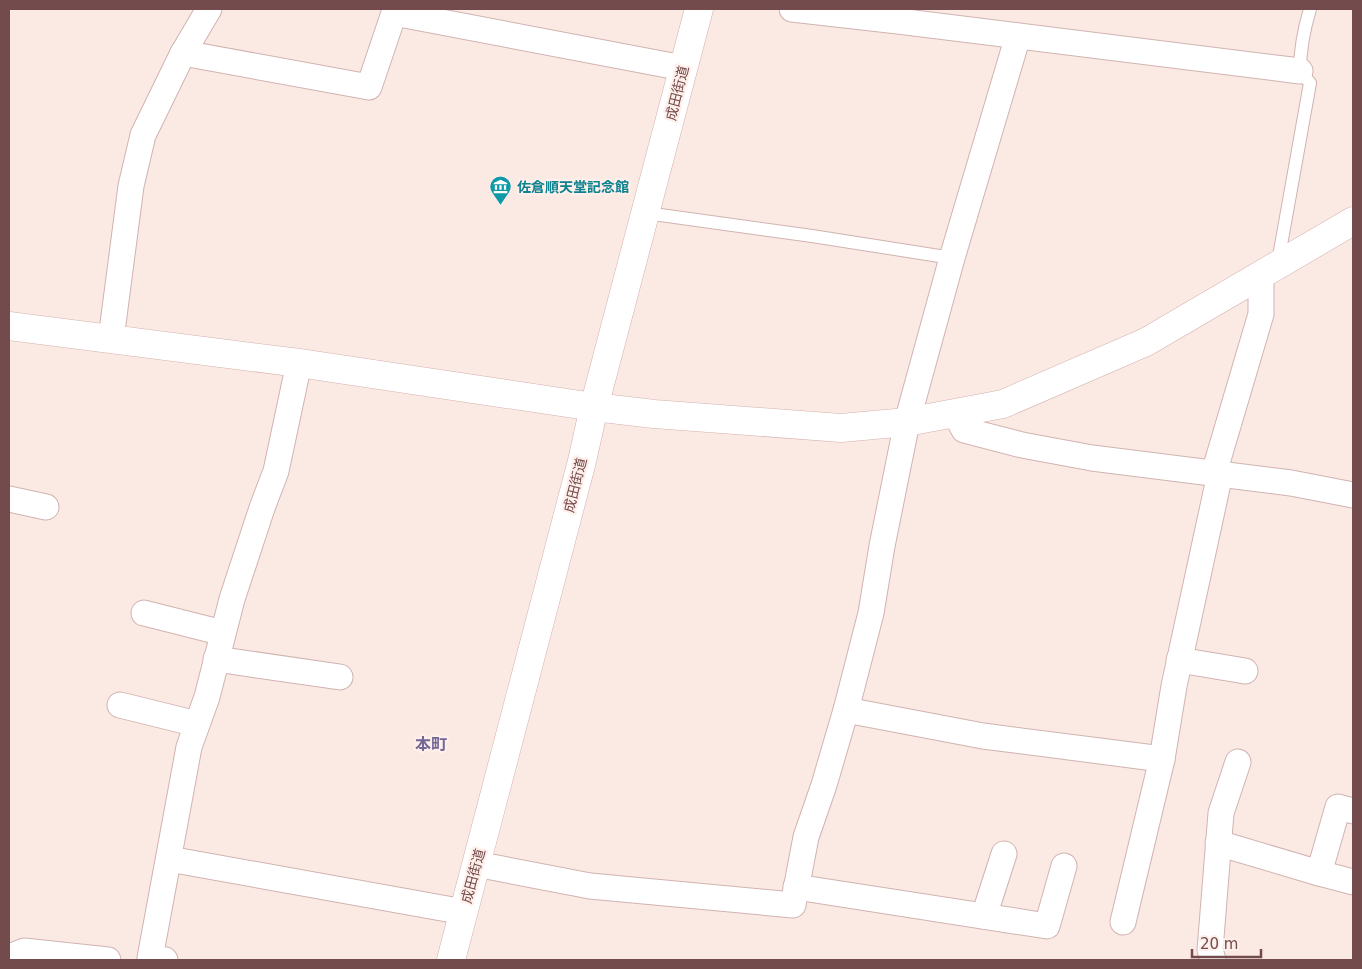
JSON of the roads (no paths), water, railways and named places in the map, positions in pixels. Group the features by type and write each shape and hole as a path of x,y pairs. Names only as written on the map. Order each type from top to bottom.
{"street":[{"path":"111,339 131,186 143,134 183,53 209,9"},
{"name":"成田街道","path":"451,960 699,9"},
{"path":"792,9 899,15 1018,36 1300,71"},
{"path":"183,53 369,87 394,13 683,68"},
{"path":"476,864 590,886 793,905 806,837 824,785 846,710 871,613 882,546 907,422 952,258 1018,36"},
{"path":"9,326 299,362 594,407 654,414 841,428 907,422 1003,404 1146,342 1353,220"},
{"path":"1123,922 1162,759 1174,686 1217,474 1260,314 1269,269"},
{"path":"154,960 168,859 189,746 207,697 232,599 276,471 299,362"},
{"path":"955,413 964,430 1022,444 1092,458 1292,484 1353,495"},
{"path":"9,499 46,507"},
{"path":"144,613 224,633"},
{"path":"216,659 340,677"},
{"path":"1180,660 1245,671"},
{"path":"120,705 197,724"},
{"path":"846,710 982,736 1162,759"},
{"path":"1213,960 1210,950 1221,812 1238,762"},
{"path":"1319,873 1338,807 1353,811"},
{"path":"1218,843 1353,882"},
{"path":"984,916 1004,854"},
{"path":"168,859 464,912"},
{"path":"796,886 1047,926 1064,866"},
{"path":"9,957 24,951 108,960"}],"lane":[{"path":"1269,269 1310,83 1300,71 1300,55 1310,9"},
{"path":"646,213 952,258"}],"place":[{"name":"佐倉順天堂記念館","path":"501,206"}],"district":[{"name":"本町","path":"431,744"}]}
